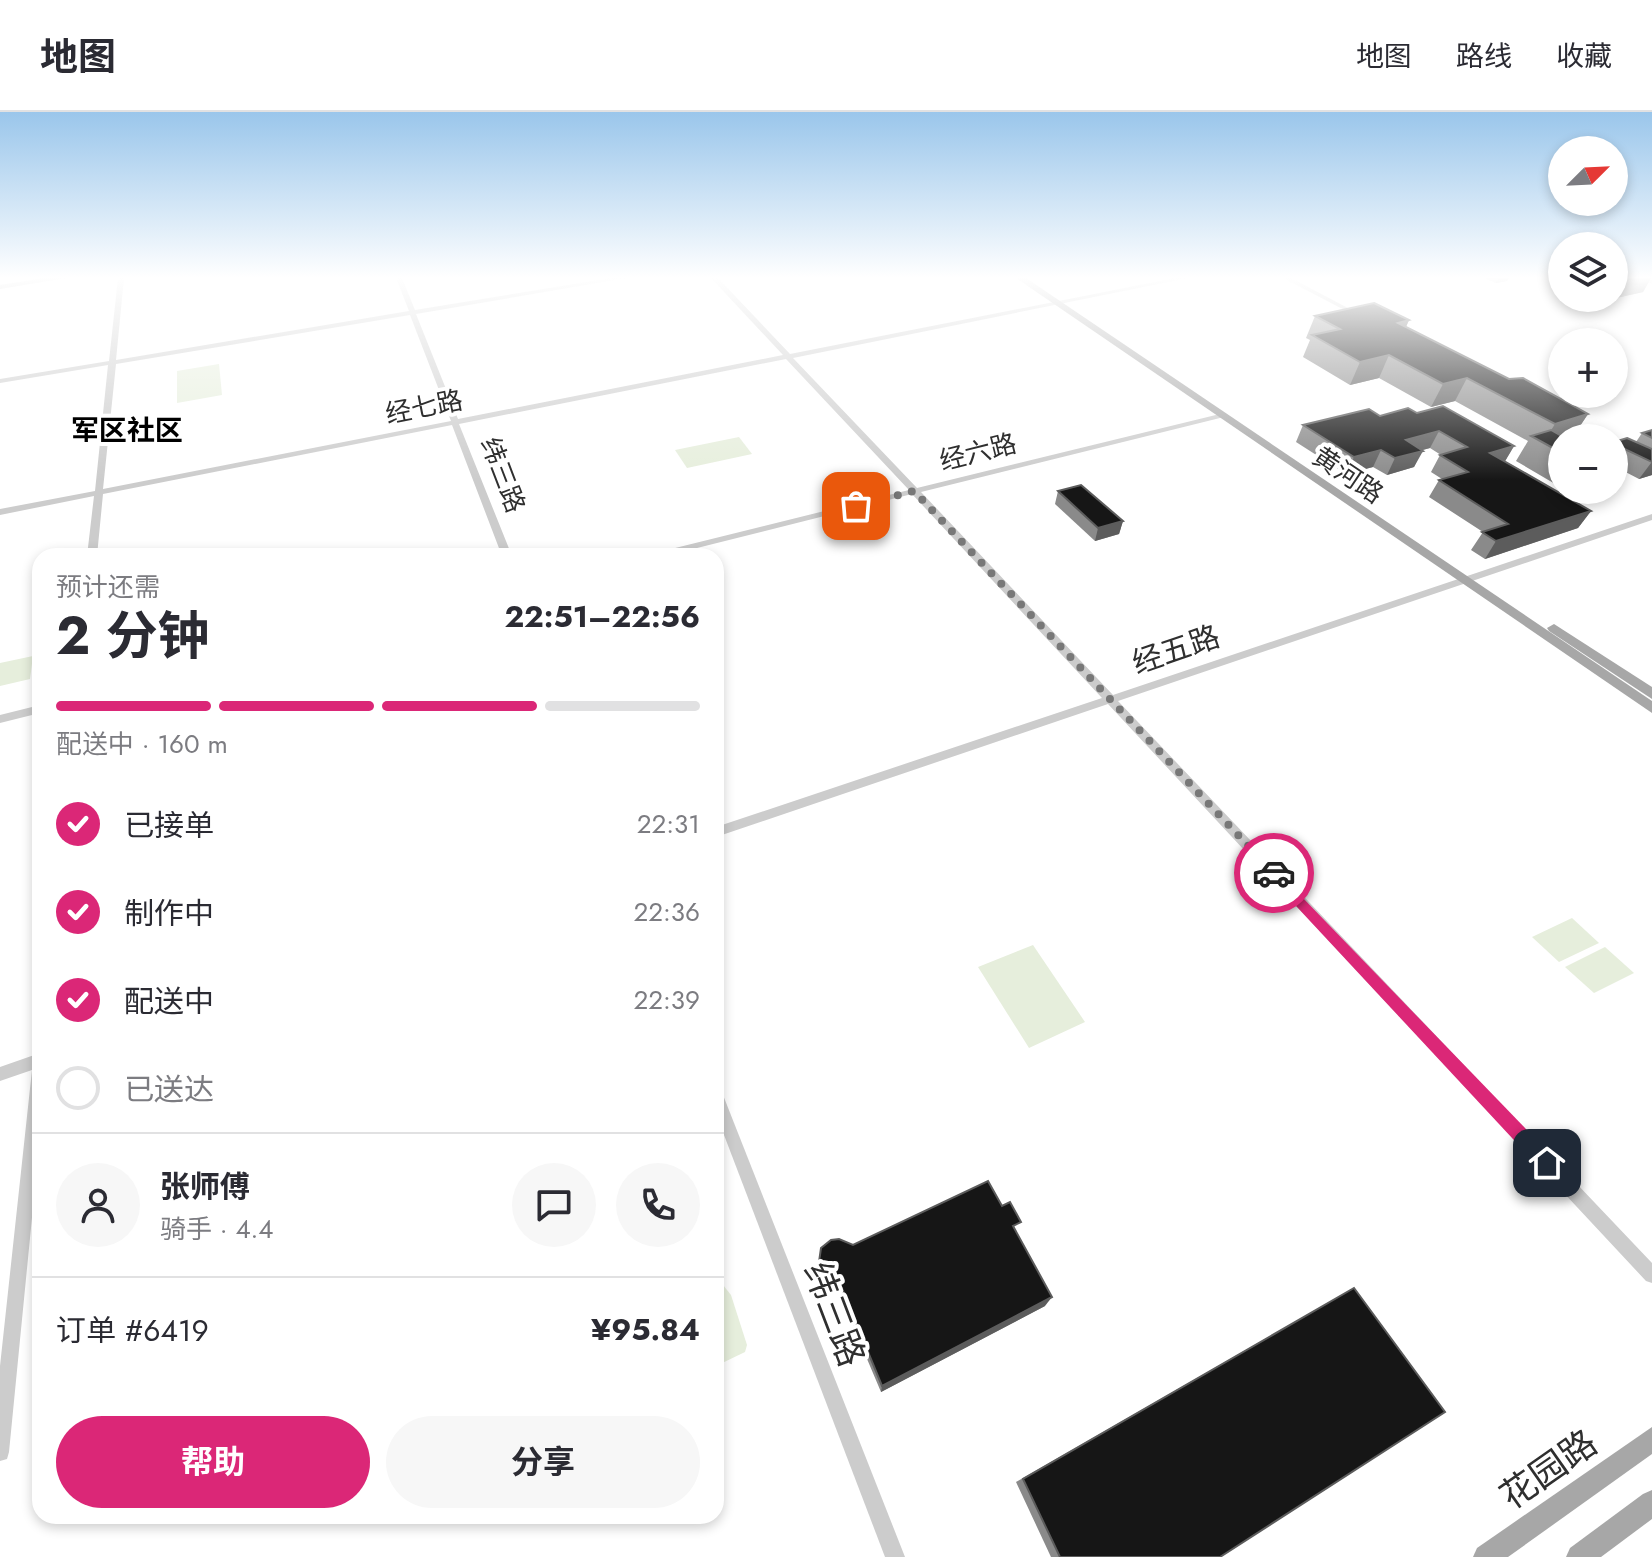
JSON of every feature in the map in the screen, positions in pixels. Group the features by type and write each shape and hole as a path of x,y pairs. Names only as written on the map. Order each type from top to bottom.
{"main road":[{"name":"黄河路","path":"1123,345 1652,708"},
{"name":"黄河路","path":"1128,345 1652,694"},
{"name":"花园路","path":"1486,1557 1652,1439"},
{"path":"1579,1557 1652,1503"}],"street":[{"path":"93,548 114,345"},
{"path":"0,381 217,345"},
{"name":"纬三路","path":"425,345 504,548"},
{"path":"777,345 1652,1275"},
{"name":"经七路","path":"0,512 841,345"},
{"name":"经六路","path":"686,548 1221,415"},
{"path":"1557,417 1570,424"},
{"name":"经五路","path":"724,829 1652,517"},
{"path":"0,719 32,711"},
{"path":"0,1074 32,1064"},
{"name":"纬三路","path":"724,1116 895,1557"},
{"path":"0,1452 32,1139"}],"green space":[{"path":"219,364 222,395 177,403 177,371"},
{"path":"739,437 752,454 687,468 675,450"},
{"path":"32,656 30,679 0,686 0,663"},
{"path":"1572,918 1599,943 1559,962 1532,937"},
{"path":"1033,945 1085,1022 1029,1048 978,967"},
{"path":"1605,947 1634,973 1594,993 1565,967"},
{"path":"724,1286 731,1295 747,1345 745,1352 724,1362"}],"building":[{"path":"1331,345 1442,345 1509,379 1523,378 1548,392 1548,408 1577,408 1588,414 1555,424 1467,378 1443,384 1389,355 1360,362"},
{"path":"1443,406 1514,446 1490,453 1548,486 1548,504 1579,504 1591,511 1496,541 1482,532 1508,524 1439,480 1468,472 1440,455 1467,447 1439,431 1406,440 1423,451 1395,458 1381,450 1354,457 1303,425 1369,409 1380,416 1408,408 1417,413"},
{"path":"1548,431 1548,445 1531,436"},
{"path":"1628,438 1652,449 1652,462 1628,451"},
{"path":"1081,485 1123,521 1098,528 1058,491"},
{"path":"988,1181 1002,1206 1010,1202 1021,1222 1013,1226 1052,1297 882,1386 841,1286 826,1282 818,1269 821,1248 831,1240 839,1239 853,1245"},
{"path":"1354,1288 1445,1412 1220,1557 1060,1557 1023,1479"}],"way so far":[{"path":"856,506 914,491 1274,873"}],"district":[{"name":"军区社区","path":"127,430"}],"route":[{"path":"1274,873 1547,1163"}]}
